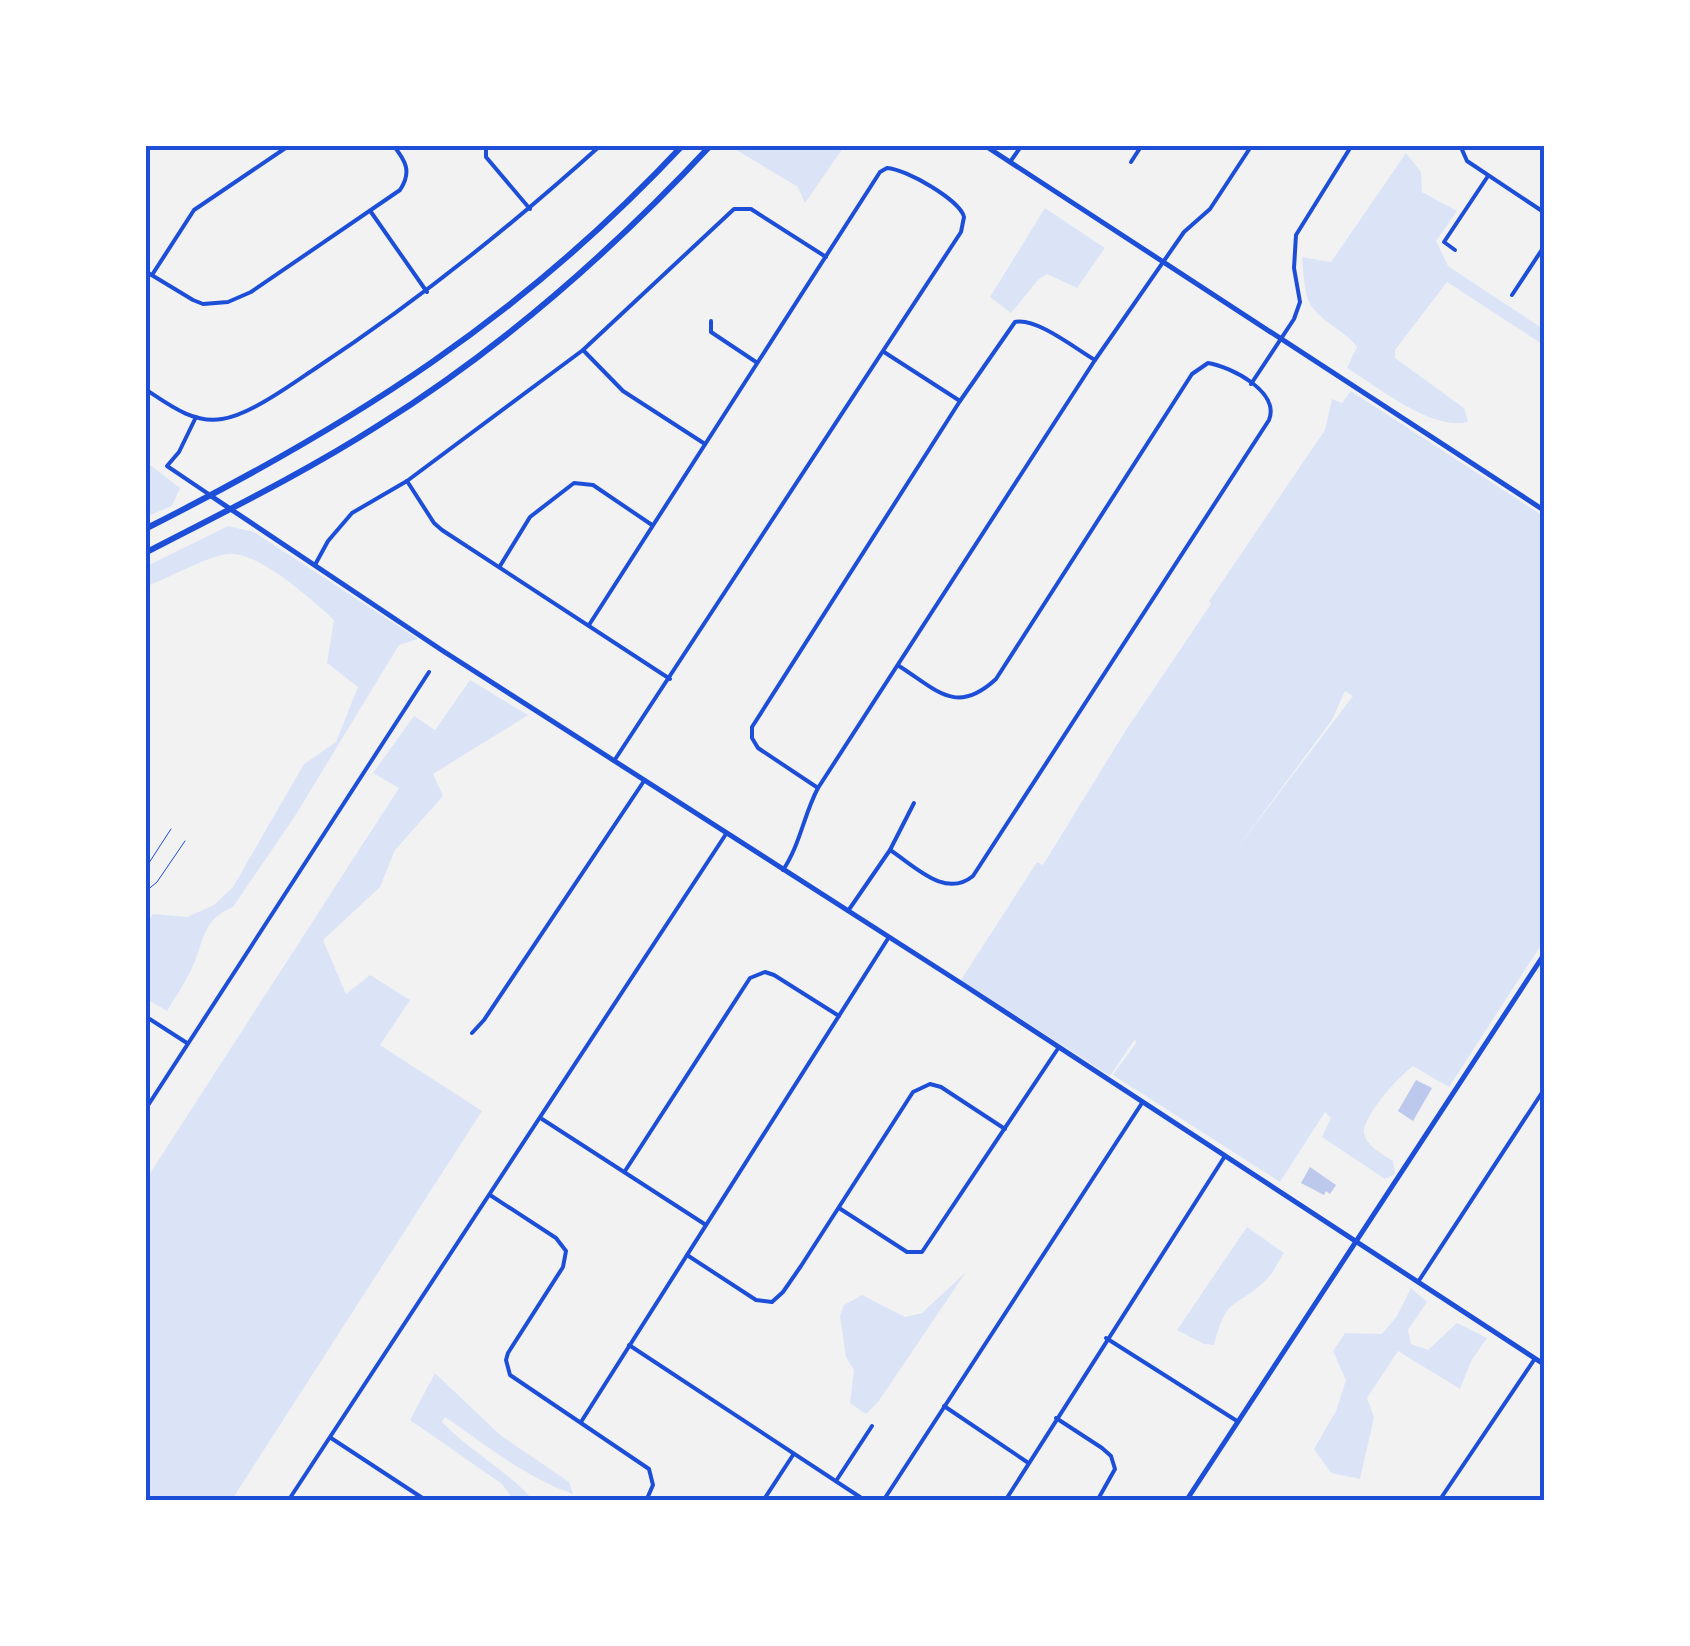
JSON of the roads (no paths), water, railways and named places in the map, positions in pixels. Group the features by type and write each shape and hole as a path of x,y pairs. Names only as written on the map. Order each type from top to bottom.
{"main road":[{"path":"145,529 323,435 451,351 570,255 683,145"},
{"path":"145,553 382,424 492,346 610,247 710,145"}],"street":[{"path":"152,275 194,210 290,145"},
{"path":"145,271 204,304 228,302 251,292 394,196 408,178 408,166 393,145"},
{"path":"486,145 486,157 530,209"},
{"path":"145,389 182,413 218,420 266,398 427,292 530,209 600,145"},
{"path":"1010,162 1022,145"},
{"path":"1131,162 1142,145"},
{"path":"783,870 818,788 1095,360 1184,232 1218,199 1252,145"},
{"path":"1251,384 1300,302 1294,268 1296,235 1352,145"},
{"path":"1460,145 1462,156 1545,213"},
{"path":"986,146 1545,511"},
{"path":"588,625 880,172 887,168 904,171 962,210 961,232 614,761"},
{"path":"1455,250 1444,242 1488,176"},
{"path":"316,563 328,541 352,513 407,481 584,350 734,209 750,208 826,257"},
{"path":"371,212 427,292"},
{"path":"1512,294 1545,245"},
{"path":"711,322 711,332 756,362"},
{"path":"818,788 758,748 752,738 752,727 960,401 1014,322 1035,324 1095,360"},
{"path":"584,350 623,391 705,444"},
{"path":"884,352 960,401"},
{"path":"890,850 946,886 959,885 972,876 1269,420 1271,404 1251,384 1218,364 1208,363 1192,374 996,679 970,698 941,692 899,666"},
{"path":"196,417 179,452 166,466 443,651 889,936 1545,1365"},
{"path":"407,481 434,523 670,679"},
{"path":"500,566 530,517 574,483 593,485 652,525"},
{"path":"145,1110 429,672"},
{"path":"472,1033 644,781"},
{"path":"848,911 890,850 914,803"},
{"path":"288,1501 726,834"},
{"path":"581,1422 889,936"},
{"path":"1186,1501 1545,954"},
{"path":"625,1172 750,978 765,972 774,974 839,1016"},
{"path":"145,1016 188,1044"},
{"path":"839,1208 906,1252 922,1252 1059,1047"},
{"path":"687,1254 756,1300 772,1302 783,1292 913,1092 930,1084 941,1087 1006,1129"},
{"path":"1418,1282 1545,1088"},
{"path":"883,1501 1142,1103"},
{"path":"541,1118 706,1225"},
{"path":"1005,1501 1225,1156"},
{"path":"490,1195 556,1238 566,1252 563,1267 506,1360 510,1374 648,1469 652,1485 646,1501"},
{"path":"1106,1338 1238,1422"},
{"path":"629,1346 866,1501"},
{"path":"1438,1501 1534,1359"},
{"path":"944,1406 1028,1463"},
{"path":"1056,1418 1111,1456 1115,1469 1098,1501"},
{"path":"836,1482 872,1426"},
{"path":"331,1438 428,1501"},
{"path":"763,1501 794,1454"},
{"path":"408,1501 413,1492"}],"lane":[{"path":"145,870 171,828"},
{"path":"145,892 186,842"}]}
